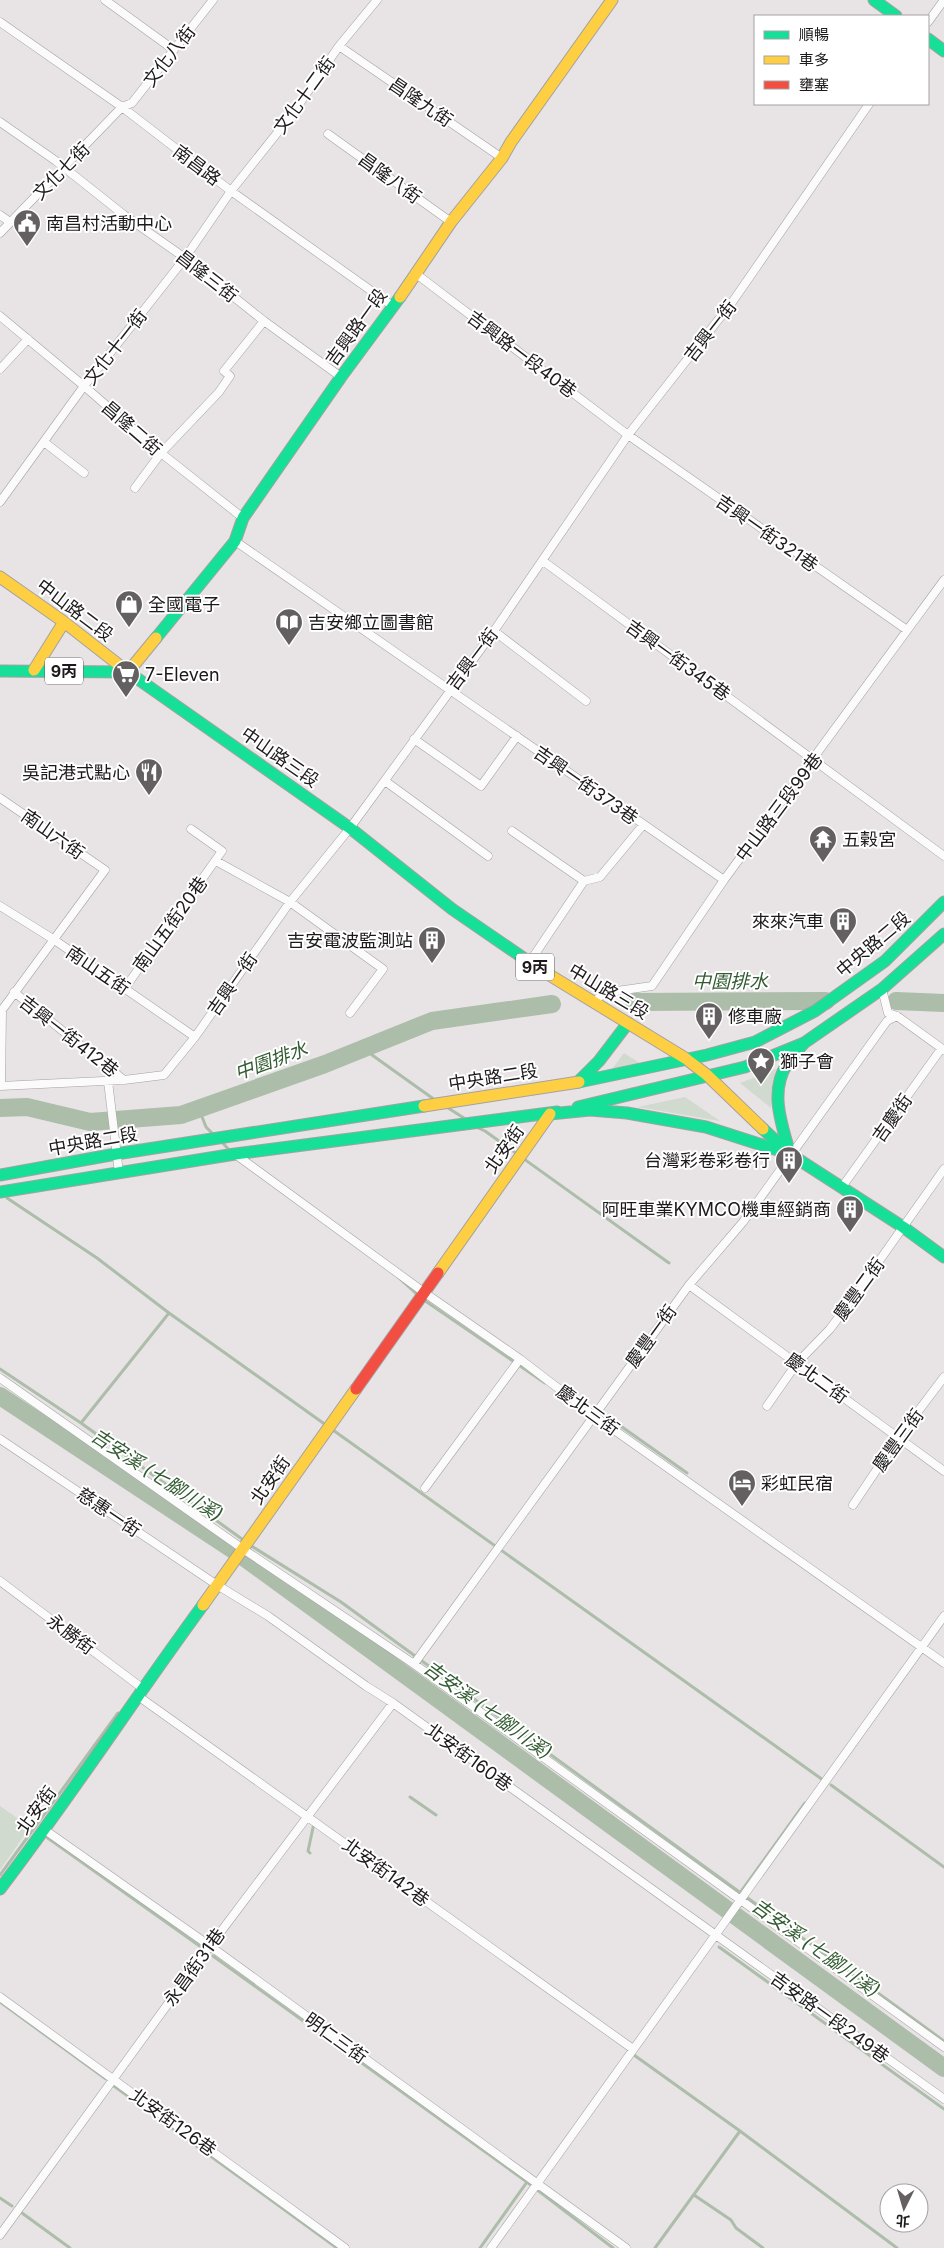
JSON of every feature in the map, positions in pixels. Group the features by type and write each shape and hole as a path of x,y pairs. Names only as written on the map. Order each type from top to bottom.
{"street":[{"path":"105,0 174,50"},
{"name":"文化八街","path":"122,108 132,103 214,0"},
{"name":"文化十二街","path":"231,191 293,113 339,46 377,0"},
{"name":"吉興路一段","path":"128,672 235,541 244,518 341,377 394,307 451,222 502,158 511,142 612,0"},
{"path":"874,0 895,15"},
{"path":"929,21 944,0"},
{"name":"南昌路","path":"0,22 122,108 231,191 394,307"},
{"path":"929,40 944,51"},
{"name":"昌隆九街","path":"339,46 502,158"},
{"name":"吉興一街","path":"0,1086 108,1083 164,1075 195,1037 290,902 350,828 450,688 494,631 628,435 733,302 868,105"},
{"name":"文化七街","path":"0,233 122,108"},
{"name":"昌隆三街","path":"0,122 185,258 264,321 341,377"},
{"name":"昌隆八街","path":"328,134 451,222"},
{"name":"文化十一街","path":"0,502 84,386 185,258 231,191"},
{"path":"0,215 10,222"},
{"name":"吉興路一段40巷","path":"415,273 628,435"},
{"name":"昌隆二街","path":"0,316 161,453 244,518"},
{"path":"135,488 161,453 219,392 230,376 224,371 264,321"},
{"path":"0,369 28,339"},
{"name":"吉興一街321巷","path":"628,435 907,630"},
{"path":"44,442 84,473"},
{"path":"0,486 8,493"},
{"name":"吉興一街373巷","path":"235,541 450,688 724,880"},
{"name":"吉興一街345巷","path":"543,561 944,856"},
{"name":"中山路二段","path":"0,577 64,622 128,672"},
{"name":"中山路三段99巷","path":"594,1003 603,993 652,986 724,880 814,760 944,580"},
{"path":"34,670 64,622"},
{"path":"494,631 586,701"},
{"name":"9丙","path":"0,672 34,670 128,672"},
{"name":"中山路三段","path":"128,672 350,828 452,909 529,963 685,1058 707,1075 790,1154 903,1227 944,1258"},
{"path":"414,739 481,786 517,736"},
{"path":"384,781 488,856"},
{"name":"南山六街","path":"0,798 105,870 86,898 53,939"},
{"path":"529,963 584,881 600,877 643,825"},
{"path":"191,830 222,851 216,860 290,902 383,969 350,1013"},
{"path":"512,831 584,881"},
{"name":"南山五街20巷","path":"125,988 216,860"},
{"name":"中央路二段","path":"0,1175 116,1154 578,1082 685,1058 707,1055 755,1042 815,1011 885,961 914,935 944,902"},
{"name":"南山五街","path":"0,906 53,939 195,1037"},
{"name":"中央路二段","path":"0,1192 235,1154 550,1114 745,1067 804,1043 882,989 944,934"},
{"path":"0,1086 1,1009 53,939"},
{"path":"882,989 888,1013 897,1016 943,1049"},
{"name":"吉興一街412巷","path":"14,992 124,1080"},
{"name":"慶豐一街","path":"414,1664 689,1285 743,1222 790,1154 888,1022 897,1016"},
{"path":"578,1082 598,1065 628,1024"},
{"path":"790,1154 779,1120 778,1086 785,1067 804,1043"},
{"name":"吉慶街","path":"842,1186 943,1049"},
{"path":"108,1083 119,1173"},
{"path":"550,1114 590,1110 627,1113 706,1127 790,1154"},
{"name":"北安街","path":"0,1888 45,1830 140,1692 240,1554 550,1114"},
{"name":"慶北三街","path":"235,1154 425,1293 520,1359 593,1415 944,1663"},
{"name":"慶豐二街","path":"767,1406 798,1363 830,1329 944,1169"},
{"name":"慶北二街","path":"689,1285 944,1471"},
{"path":"425,1488 520,1359"},
{"name":"慶豐三街","path":"853,1505 898,1438 944,1377"},
{"path":"0,1378 240,1554 414,1664 944,2047"},
{"name":"慈惠一街","path":"0,1439 220,1582"},
{"name":"永勝街","path":"0,1581 140,1692"},
{"name":"北安街160巷","path":"220,1582 366,1686 393,1703 717,1935"},
{"path":"491,2248 944,1616"},
{"name":"北安街142巷","path":"140,1692 632,2049"},
{"name":"永昌街31巷","path":"0,2235 210,1946 393,1703"},
{"name":"明仁三街","path":"45,1830 210,1946 534,2186 626,2248"},
{"name":"吉安路一段249巷","path":"717,1935 944,2099"},
{"name":"北安街126巷","path":"0,1997 345,2248"}],"shaded area":[{"path":"624,1053 649,1069 607,1076"},
{"path":"776,1069 771,1108 740,1083"},
{"path":"685,1097 720,1121 638,1107"},
{"path":"0,1806 30,1827 0,1870"}],"waterway":[{"name":"中園排水","path":"634,1002 826,1001"},
{"name":"中園排水","path":"896,1001 944,1003"},
{"name":"中園排水","path":"0,1108 27,1107 90,1122 181,1115 325,1064 432,1021 552,1004"},
{"path":"369,1046 372,1055 435,1100"},
{"path":"445,1106 467,1120"},
{"path":"199,1109 206,1127 215,1136"},
{"path":"476,1127 485,1131 669,1263"},
{"path":"220,1140 231,1152"},
{"path":"7,1198 97,1258 169,1313 823,1780"},
{"path":"398,1277 421,1298 545,1383"},
{"path":"81,1423 169,1313"},
{"path":"0,1369 81,1423 253,1547 341,1602 944,2041"},
{"name":"吉安溪 (七腳川溪)","path":"0,1396 238,1553 944,2068"},
{"path":"598,1410 687,1473"},
{"path":"0,1875 118,1713"},
{"path":"831,1785 944,1867"},
{"path":"410,1797 436,1815"},
{"path":"740,1893 805,1803"},
{"path":"310,1853 308,1851 314,1823"},
{"path":"45,1836 201,1947"},
{"path":"719,1947 944,2109"},
{"path":"213,1956 527,2182"},
{"path":"0,2002 106,2079"},
{"path":"634,2055 740,2131"},
{"path":"114,2086 337,2248"},
{"path":"655,2248 740,2131 897,2248"},
{"path":"480,2248 527,2182 613,2248"},
{"path":"694,2195 731,2220 736,2228 763,2248"},
{"path":"0,2198 12,2206"},
{"path":"22,2213 70,2248"}],"traffic: fast":[{"path":"874,0 895,15"},
{"path":"929,40 944,51"},
{"path":"156,638 235,541 243,518 341,377 400,297"},
{"path":"0,671 128,672 350,828 452,909 538,968"},
{"path":"579,1082 707,1055 755,1042 815,1011 885,961 944,902"},
{"path":"578,1107 745,1067 804,1043 882,989 944,934"},
{"path":"578,1082 599,1061 628,1023"},
{"path":"790,1154 779,1109 779,1086 787,1064 804,1043"},
{"path":"0,1175 116,1154 424,1106"},
{"path":"550,1114 590,1110 627,1113 706,1127 787,1153"},
{"path":"0,1192 235,1154 557,1112"},
{"path":"763,1129 790,1154 903,1227 944,1257"},
{"path":"0,1889 52,1819 203,1605"}],"traffic: slow":[{"path":"400,297 451,222 502,158 511,142 612,0"},
{"path":"0,577 64,622 128,672 156,638"},
{"path":"34,670 64,622"},
{"path":"538,968 685,1058 707,1075 763,1129"},
{"path":"424,1106 579,1082"},
{"path":"438,1273 550,1114"},
{"path":"203,1605 356,1389"}],"traffic: jam":[{"path":"356,1389 438,1273"}],"place":[{"name":"南昌村活動中心","path":"27,247"},
{"name":"全國電子","path":"129,628"},
{"name":"吉安鄉立圖書館","path":"289,646"},
{"name":"7-Eleven","path":"126,698"},
{"name":"吳記港式點心","path":"149,796"},
{"name":"五榖宮","path":"823,863"},
{"name":"來來汽車","path":"843,945"},
{"name":"吉安電波監測站","path":"432,964"},
{"name":"修車廠","path":"709,1040"},
{"name":"獅子會","path":"761,1085"},
{"name":"台灣彩卷彩卷行","path":"789,1184"},
{"name":"阿旺車業KYMCO機車經銷商","path":"850,1233"},
{"name":"彩虹民宿","path":"742,1507"}]}
